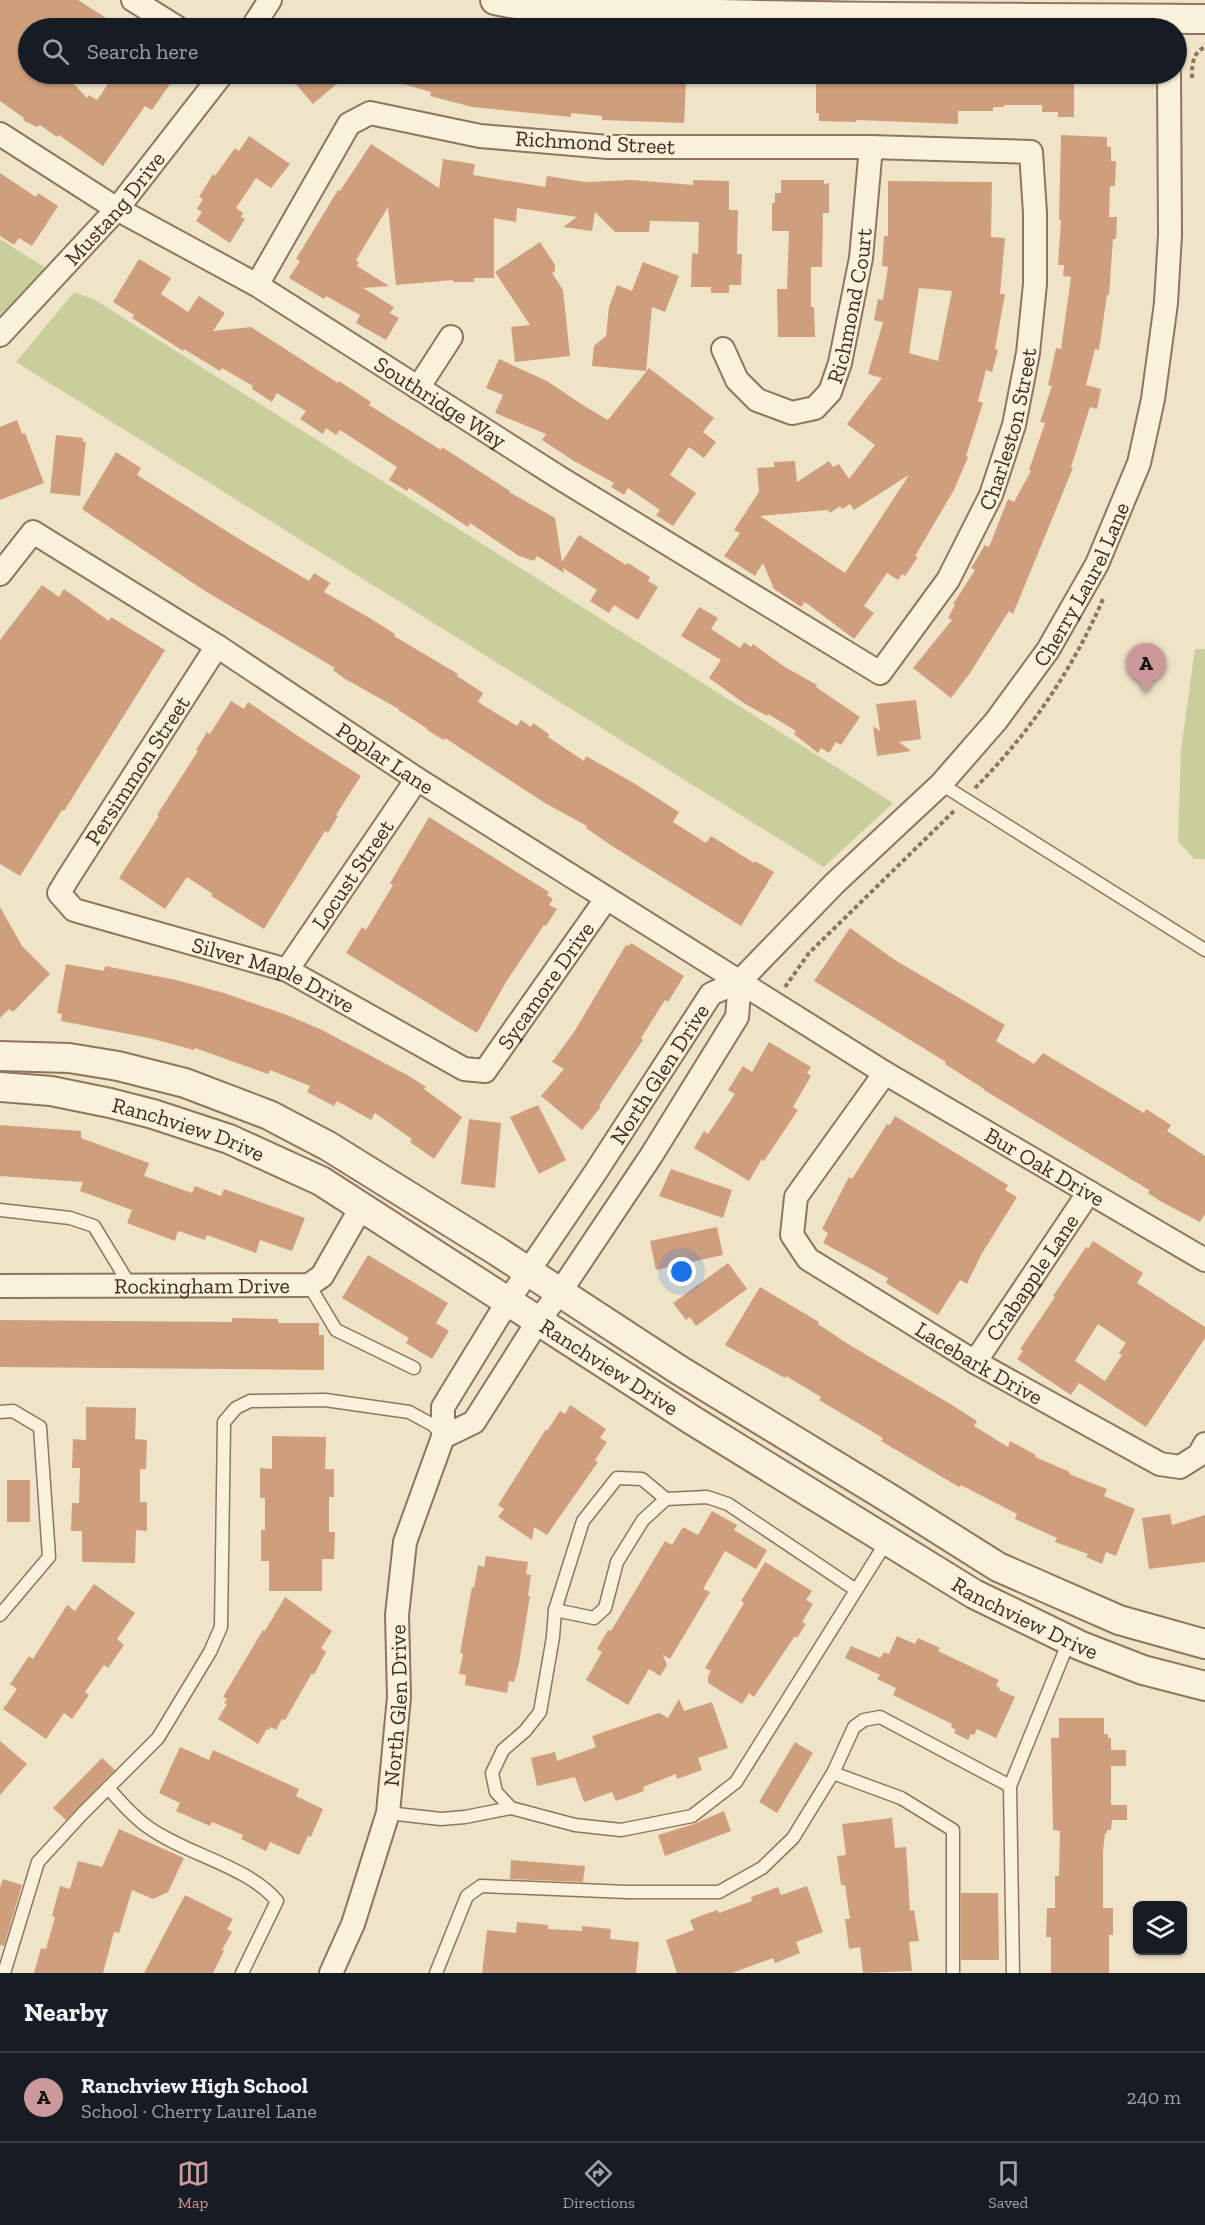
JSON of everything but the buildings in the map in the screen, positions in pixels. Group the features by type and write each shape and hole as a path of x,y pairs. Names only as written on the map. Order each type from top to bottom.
{"street":[{"path":"133,0 162,18"},
{"path":"258,18 270,0"},
{"path":"495,0 521,6 564,5 747,15 1169,12 1205,19"},
{"name":"Mustang Drive","path":"0,336 117,209 214,84"},
{"name":"Cherry Laurel Lane","path":"740,981 835,883 941,784 996,721 1048,650 1097,564 1139,463 1153,399 1166,303 1170,235 1169,84"},
{"name":"Richmond Street","path":"257,285 349,124 370,113 480,136 608,147 871,147 1031,152"},
{"name":"Southridge Way","path":"0,134 117,209 257,285 560,478 880,674"},
{"name":"Richmond Court","path":"723,349 738,380 758,400 792,412 814,408 830,392 840,363 861,258 871,147"},
{"name":"Charleston Street","path":"880,674 948,580 991,495 1014,425 1028,353 1035,284 1035,213 1031,152"},
{"path":"418,388 451,337"},
{"name":"Poplar Lane","path":"0,574 33,532 217,646 417,779 774,1002"},
{"name":"Persimmon Street","path":"59,893 217,646"},
{"name":"Locust Street","path":"287,970 417,779"},
{"name":"Silver Maple Drive","path":"59,893 74,910 287,970 464,1069 485,1071"},
{"name":"Sycamore Drive","path":"485,1071 606,898"},
{"name":"North Glen Drive","path":"331,1973 353,1924 388,1813 399,1697 397,1615 405,1542 444,1437 444,1407 508,1301 595,1173 711,994 740,981 737,1017 651,1156 538,1321 474,1422 444,1437"},
{"name":"Bur Oak Drive","path":"774,1002 885,1073 1205,1260"},
{"name":"Ranchview Drive","path":"0,1056 69,1058 118,1066 185,1083 269,1115 328,1146 528,1271 679,1370 998,1567 1119,1620 1205,1644"},
{"path":"110,1103 118,1066"},
{"name":"Lacebark Drive","path":"885,1073 796,1197 792,1235 808,1259 975,1362 1160,1464 1180,1467 1199,1455 1205,1444"},
{"name":"Ranchview Drive","path":"0,1087 51,1091 153,1114 229,1140 321,1181 692,1420 974,1594 1070,1641 1143,1670 1205,1686"},
{"name":"Crabapple Lane","path":"975,1362 1089,1192"},
{"name":"Rockingham Drive","path":"0,1286 309,1285 322,1276 362,1206"}],"lane":[{"path":"941,784 1205,950"},
{"path":"0,1210 70,1218 94,1226 131,1287"},
{"path":"309,1285 336,1330 414,1368"},
{"path":"4,1973 38,1862 158,1738 210,1652 221,1627 224,1422 236,1408 250,1401 325,1400 409,1412 433,1425 444,1437"},
{"path":"0,1412 13,1411 40,1427 49,1557 0,1613"},
{"path":"511,1808 496,1792 492,1773 502,1750 525,1731 540,1712 555,1610 583,1521 617,1478 642,1479 666,1499"},
{"path":"555,1610 594,1618 605,1608 617,1562 643,1520 666,1499 707,1497 728,1504 856,1590"},
{"path":"388,1813 441,1819 511,1808 575,1825 621,1830 692,1816 736,1782 887,1540"},
{"path":"1013,1973 1010,1786 1070,1641"},
{"path":"436,1973 467,1896 482,1886 627,1892 719,1892 762,1868 793,1838 833,1773 854,1727 864,1720 880,1717 1010,1786"},
{"path":"833,1773 901,1798 953,1830 953,1973"},
{"path":"108,1788 147,1827 246,1877 268,1890 277,1901 242,1973"}],"path":[{"path":"1191,86 1192,63 1198,50 1205,47"},
{"path":"774,1002 809,953 988,776 1028,729 1064,676 1091,628 1104,597"}],"green space":[{"path":"0,239 46,268 0,320"},
{"path":"74,292 95,300 893,803 824,867 16,362"},
{"path":"1195,649 1205,649 1205,859 1194,859 1178,841 1181,750"}],"place":[{"name":"Ranchview High School","path":"1146,693"}]}
